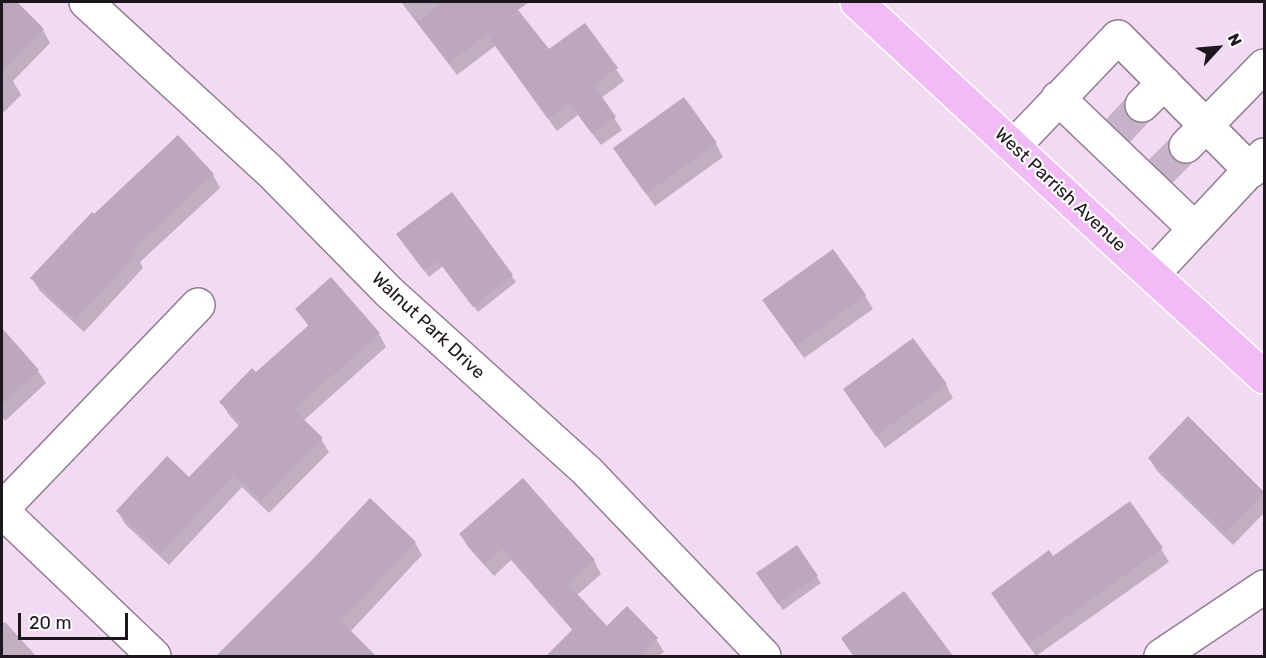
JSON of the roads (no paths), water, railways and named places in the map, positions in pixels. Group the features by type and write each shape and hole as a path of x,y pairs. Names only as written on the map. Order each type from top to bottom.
{"main road":[{"name":"West Parrish Avenue","path":"869,5 1013,147 1264,377"}],"street":[{"name":"Walnut Park Drive","path":"86,2 271,172 389,292 587,471 764,657"},
{"path":"1013,147 1118,37 1153,94 1196,136 1258,163 1194,228 1152,275"},
{"path":"1196,136 1264,66"},
{"path":"1058,98 1110,139 1153,179 1194,228"},
{"path":"154,657 2,510 198,305"},
{"path":"1161,657 1264,587"}],"tunnel":[{"path":"1115,134 1142,105"},
{"path":"1158,174 1186,146"}]}
